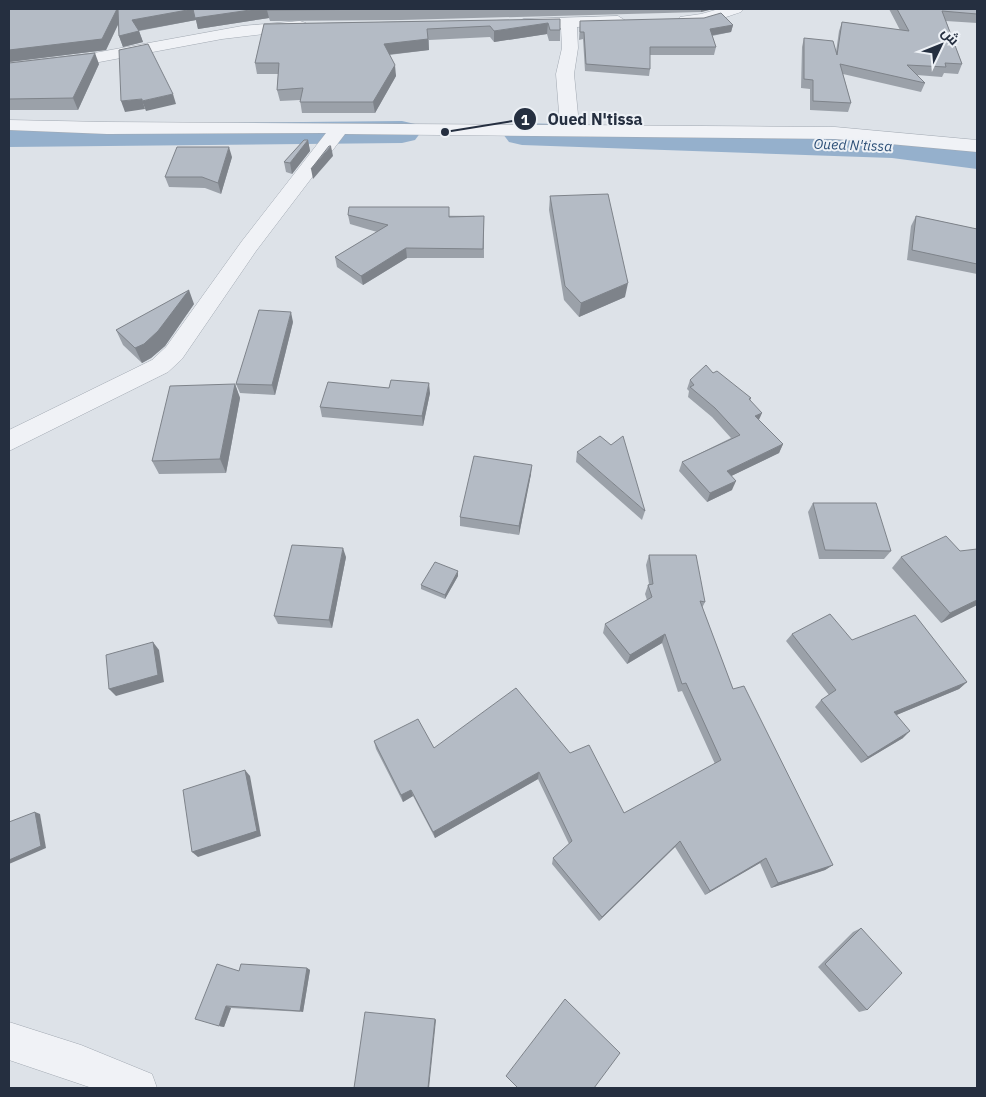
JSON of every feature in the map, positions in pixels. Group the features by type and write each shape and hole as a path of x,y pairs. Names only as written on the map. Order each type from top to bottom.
{"street":[{"path":"273,9 275,26"},
{"path":"666,20 735,9"},
{"path":"509,24 638,21"},
{"path":"569,22 570,48 565,74 570,131"},
{"path":"9,68 112,56 204,36 275,26 320,26"},
{"path":"9,125 107,128 340,128 835,134 977,146"},
{"path":"9,440 160,366 174,353 249,246 340,128"},
{"path":"9,1041 81,1064 138,1088"}],"building":[{"path":"9,9 117,9 102,39 9,50"},
{"path":"118,9 193,9 132,20 139,31 119,36"},
{"path":"193,9 257,9 195,18"},
{"path":"268,9 412,9 267,10"},
{"path":"897,9 977,9 977,14 942,11 962,64 945,63 946,67 907,65 925,83 840,64 851,103 813,101 813,80 804,79 804,38 833,41 837,55 842,22 909,31"},
{"path":"721,13 733,25 710,29 716,47 650,47 650,69 586,64 584,32 580,32 580,21 704,18"},
{"path":"560,19 560,30 550,30 548,23 494,31 490,26 427,29 428,39 384,44 395,65 373,102 300,102 303,88 277,90 279,63 255,63 264,24"},
{"path":"148,44 173,94 142,101 142,99 121,101 119,50"},
{"path":"95,53 73,98 9,99 9,63"},
{"path":"304,140 308,140 290,163 284,162"},
{"path":"329,146 331,146 311,169"},
{"path":"177,147 229,147 218,183 202,177 165,177"},
{"path":"608,194 628,283 581,303 565,286 550,196"},
{"path":"349,207 449,207 449,217 484,216 483,249 406,248 361,276 335,257 388,225 348,215"},
{"path":"916,216 977,229 977,264 912,250"},
{"path":"189,290 158,331 144,344 135,348 116,330"},
{"path":"259,310 291,312 272,385 236,384"},
{"path":"706,365 713,373 717,371 751,398 749,399 762,413 755,416 783,444 727,471 736,481 710,493 682,462 740,435 715,408 690,387 694,385 690,380"},
{"path":"391,380 429,383 422,416 320,407 328,382 389,388"},
{"path":"235,384 220,459 152,461 170,386"},
{"path":"600,436 611,445 623,436 645,511 577,452"},
{"path":"474,456 532,465 519,526 460,517"},
{"path":"813,503 876,503 891,551 825,550"},
{"path":"946,536 960,551 977,549 977,600 950,613 901,557"},
{"path":"292,545 343,548 329,620 274,616"},
{"path":"649,555 696,555 705,602 700,601 733,689 744,686 833,865 778,883 766,858 710,891 680,841 602,917 553,858 572,841 539,772 433,832 411,790 401,795 374,741 418,719 434,748 516,688 570,753 589,745 624,813 721,760 686,683 682,684 665,634 630,655 605,624 652,597 648,585 653,584"},
{"path":"435,562 458,571 445,595 421,585"},
{"path":"830,614 852,640 915,615 967,682 894,712 910,731 868,757 821,700 836,690 792,634"},
{"path":"153,642 158,675 109,689 106,655"},
{"path":"245,770 257,831 192,852 183,790"},
{"path":"35,812 41,846 9,860 9,822"},
{"path":"861,928 902,973 867,1010 825,964"},
{"path":"217,964 239,971 241,964 307,968 300,1011 226,1006 219,1026 195,1019"},
{"path":"565,999 620,1053 594,1088 518,1088 506,1076"},
{"path":"365,1012 435,1019 428,1088 354,1088"}],"waterway":[{"name":"Oued N'tissa","path":"9,136 402,132"},
{"name":"Oued N'tissa","path":"522,134 892,146 977,157"}],"place":[{"name":"Oued N'tissa","path":"445,132"}]}
